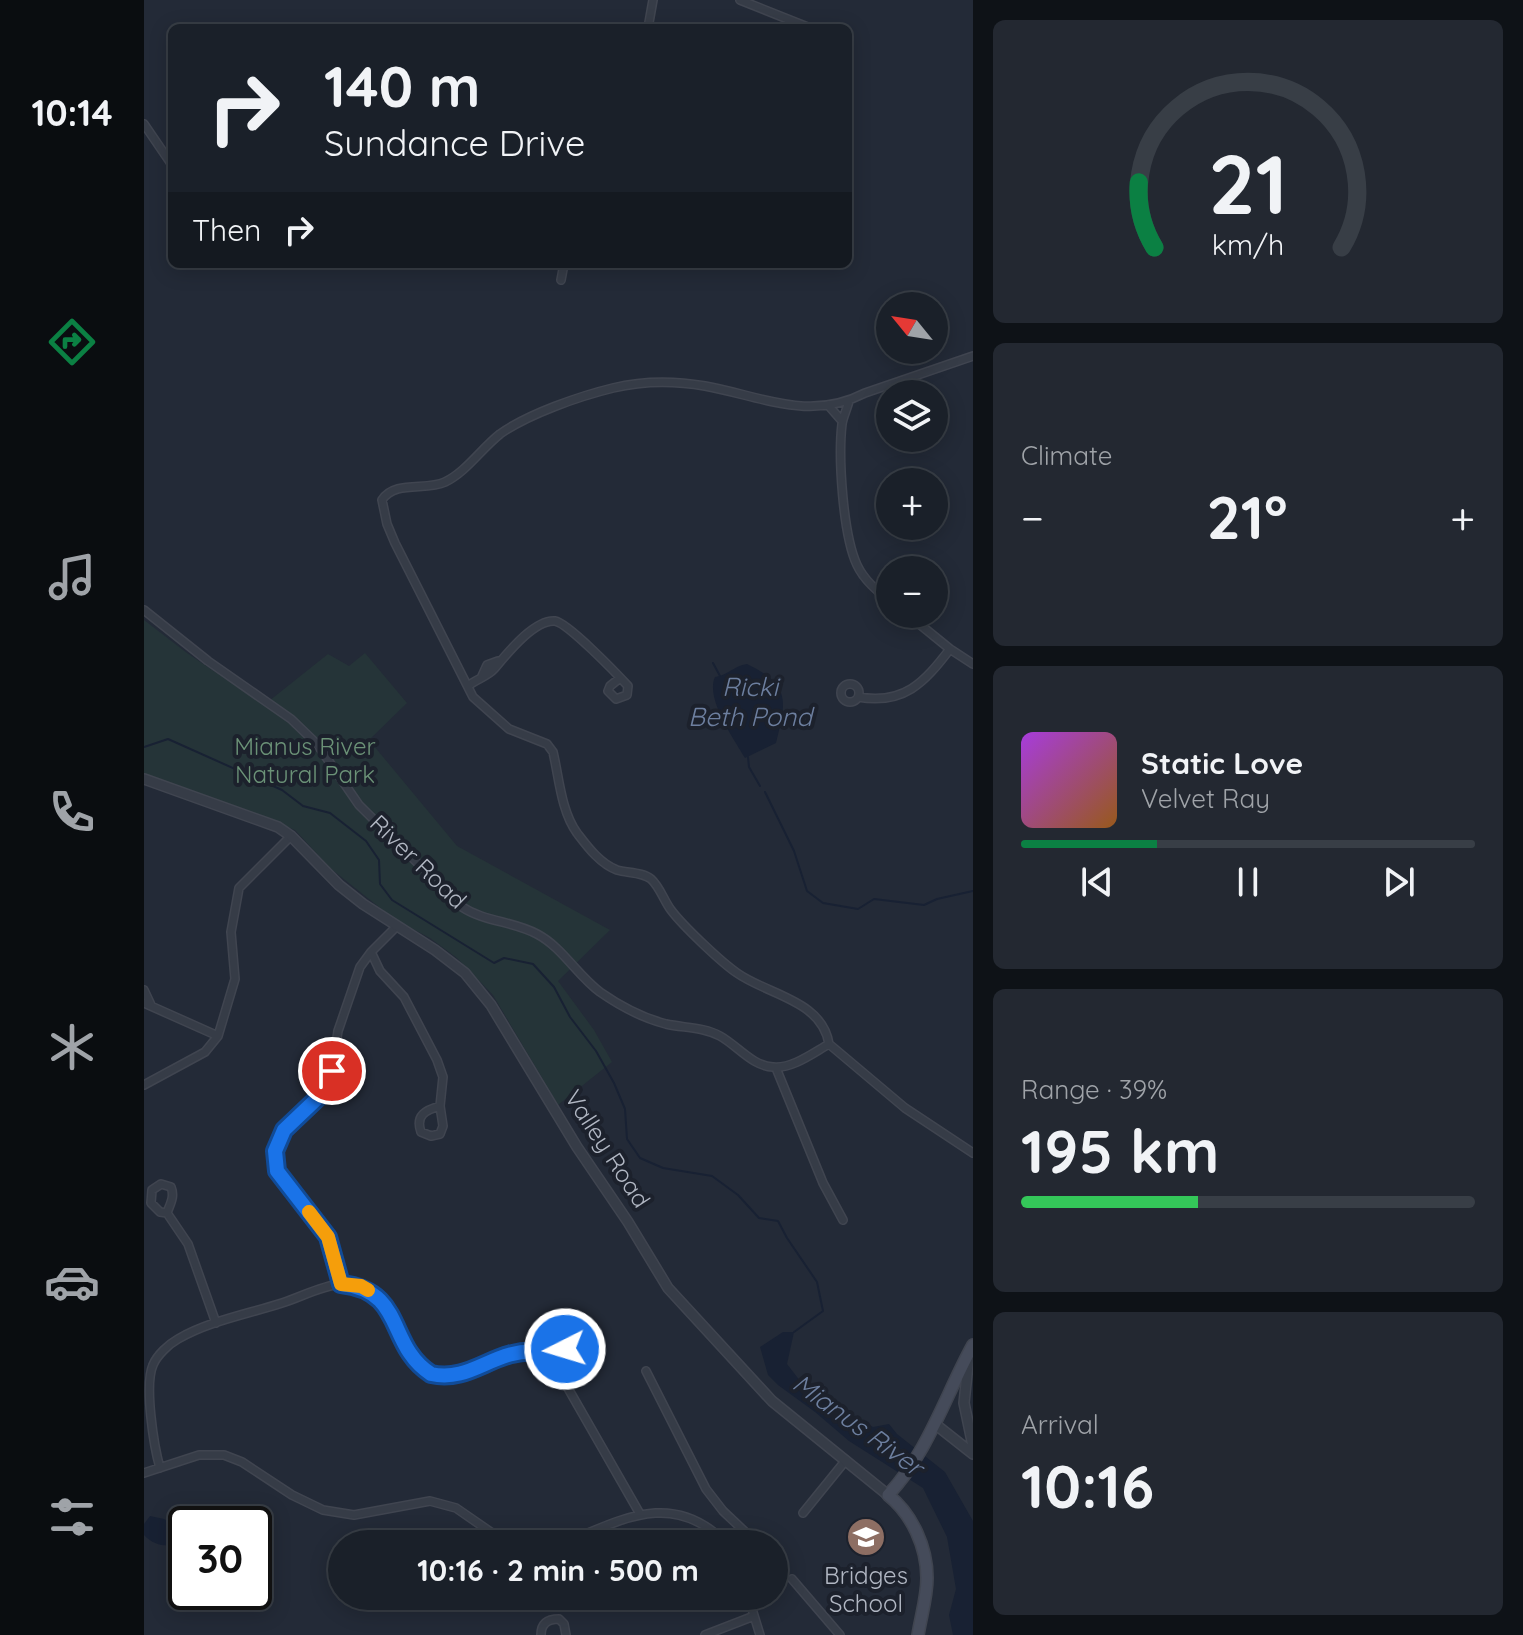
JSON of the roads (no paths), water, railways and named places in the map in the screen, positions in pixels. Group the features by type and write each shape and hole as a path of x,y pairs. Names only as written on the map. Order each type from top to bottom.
{"main road":[{"path":"888,1495 901,1481 935,1424 955,1376 971,1348"},
{"name":"Valley Road","path":"888,1495 902,1505 925,1558 927,1578 918,1635"}],"street":[{"path":"649,24 653,0"},
{"path":"740,0 800,24"},
{"path":"144,124 168,159"},
{"path":"561,280 563,268"},
{"path":"973,356 849,401 828,405 789,407 703,385 655,383 614,388 552,408 502,433 443,483 387,493 381,504 417,589 468,686 482,707 501,724 547,744 553,752 570,821 602,861 615,869 643,875 653,881 670,909 727,965 806,1009 822,1024 829,1044 905,1108 973,1153"},
{"path":"849,401 842,421 842,483 852,551 857,565 876,589"},
{"path":"828,405 842,421"},
{"name":"River Road","path":"144,610 208,661 291,719 317,744 359,805 462,907 477,917 537,934 551,943 588,983 621,1005 657,1021 710,1032 754,1061 776,1068"},
{"path":"468,686 491,672 498,661 536,627 554,621 567,626 620,678"},
{"path":"924,628 973,664"},
{"path":"858,697 891,699 915,688 950,649"},
{"name":"Valley Road","path":"144,779 278,827 291,836 339,885 450,960 491,1005 668,1288 772,1401 888,1495"},
{"path":"144,1085 205,1052 218,1036 235,979 231,932 239,888 291,836"},
{"path":"341,1284 328,1237 277,1171 275,1151 284,1130 325,1091 332,1071 338,1031 360,967 397,926"},
{"path":"371,952 380,971 404,997 443,1077 440,1106 444,1114 440,1134 431,1136 421,1132 418,1124 421,1115 427,1109 440,1106"},
{"path":"144,990 147,1004 218,1036"},
{"path":"829,1044 792,1064 776,1068 823,1183 843,1220"},
{"path":"167,1213 188,1244 216,1323"},
{"path":"160,1468 152,1419 151,1368 158,1356 177,1339 216,1323 341,1284 361,1286 378,1297 393,1319 408,1353 431,1374 464,1374 504,1354 540,1352"},
{"path":"971,1348 971,1374 964,1403 973,1446"},
{"path":"646,1371 706,1489 744,1530"},
{"path":"561,1376 640,1514"},
{"path":"935,1424 973,1454"},
{"path":"144,1473 199,1455 224,1455 242,1462 292,1495 323,1510 354,1515 430,1501 456,1508 488,1530"},
{"path":"803,1513 846,1460"},
{"path":"594,1530 640,1514 665,1513 689,1517 712,1530"},
{"path":"792,1579 840,1635"},
{"path":"752,1610 760,1635"},
{"path":"705,1635 754,1616"},
{"path":"541,1635 543,1625 550,1619 559,1619 564,1624 566,1635"}],"water":[{"name":"Ricki Beth Pond","path":"747,664 771,679 782,695 783,704 776,743 745,758 717,707 713,686 715,677"},
{"path":"783,1332 794,1332 787,1364 804,1386 873,1427 889,1424 945,1472 973,1521 973,1635 953,1635 949,1615 956,1589 947,1537 923,1488 849,1441 768,1375 760,1347"},
{"path":"150,1516 168,1521 168,1545 154,1542 144,1535 144,1524"}],"waterway":[{"path":"713,663 720,676"},
{"name":"Mianus River","path":"144,747 168,739 282,790 303,806 330,813 366,841 379,860 380,884 392,900 494,963 504,958 533,964 554,987 614,1083 625,1109 627,1139 640,1158 663,1168 712,1176 738,1195 759,1218 778,1221 817,1282 823,1311 794,1332"},
{"path":"748,757 749,767 760,786"},
{"path":"765,792 794,851 807,891 823,903 858,909 874,899 924,905 973,891"}],"place":[{"name":"Bridges School","path":"866,1537"}],"park label":[{"name":"Mianus River Natural Park","path":"305,761"}]}
